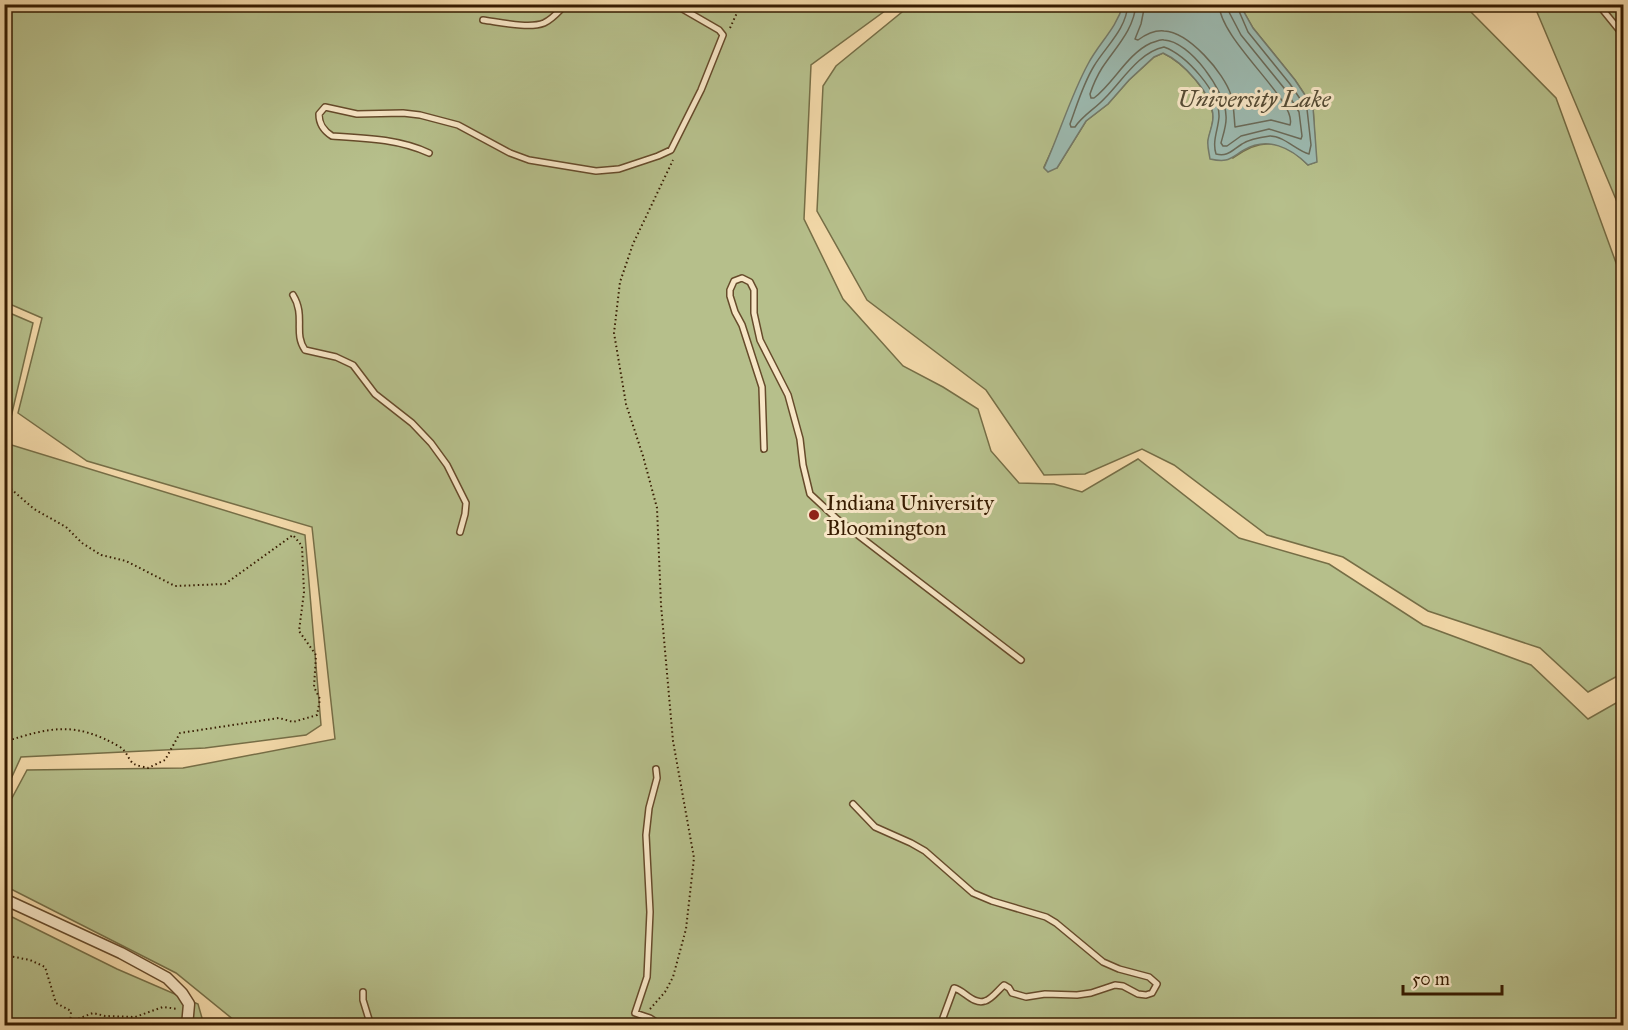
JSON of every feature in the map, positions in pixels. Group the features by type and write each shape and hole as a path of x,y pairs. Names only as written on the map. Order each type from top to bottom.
{"street":[{"path":"4,899 121,953 167,978 186,998 190,1011 188,1026"}],"lane":[{"path":"483,20 544,23 566,4"},
{"path":"429,153 414,146 391,141 333,136 325,132 319,120 319,114 325,107 331,107 357,114 403,112 420,115 459,125 510,153 529,160 596,171 619,169 671,150 696,100 723,35 719,30 674,4"},
{"path":"1598,4 1623,36"},
{"path":"764,449 762,387 730,296 734,281 742,278 750,282 754,290 754,313 758,333 766,354 788,395 800,439 810,494 837,519 1021,660"},
{"path":"293,295 300,314 299,340 305,350 336,357 353,365 375,394 419,430 447,465 466,503 460,532"},
{"path":"656,769 657,778 646,835 650,912 647,977 635,1013 662,1026"},
{"path":"854,804 875,827 925,851 973,892 992,901 1046,917 1103,962 1119,969 1149,976 1157,984 1152,993 1146,995 1115,985 1091,993 1044,994 1026,997 1012,993 1009,987 1004,985 986,1001 967,996 962,990 954,988 940,1026"},
{"path":"1622,921 1623,929"},
{"path":"363,992 363,1000 371,1026"},
{"path":"630,1026 635,1024 636,1026"}],"path":[{"path":"728,31 741,4"},
{"path":"643,1016 665,992 673,977 686,929 694,858 673,741 661,605 657,508 626,404 614,333 620,282 633,244 675,157"},
{"path":"4,483 34,509 66,527 82,543 101,555 126,561 175,586 225,584 293,535 302,546 304,592 299,631 316,655 314,687 320,699 317,715 293,722 279,718 180,733 165,760 148,768 134,764 125,750 102,736 80,730 59,728 4,742"},
{"path":"4,955 30,960 45,967 56,1003 71,1011 70,1024 93,1013 105,1016 135,1017 163,1007 190,1011"}],"green space":[{"name":"Indiana University Bloomington","path":"5,5 893,5 811,65 804,219 843,299 903,366 978,409 991,451 1019,483 1054,484 1082,492 1138,459 1239,538 1329,564 1423,625 1531,665 1588,719 1623,699 1623,1025 240,1025 176,973 5,886 4,813 27,770 183,768 335,739 312,527 87,461 18,413 42,318 5,302 4,107 7,105 4,102"},
{"path":"906,5 1123,5 1119,18 1044,167 1057,168 1086,121 1108,104 1154,57 1163,53 1195,79 1207,97 1213,115 1208,143 1233,158 1253,146 1272,144 1290,150 1308,165 1316,162 1313,107 1295,80 1253,28 1240,5 1464,5 1556,98 1623,282 1623,673 1588,692 1540,648 1428,611 1343,557 1267,535 1174,465 1142,449 1085,474 1044,475 986,390 867,300 817,211 823,86 836,66 902,12"},
{"path":"1534,5 1623,5 1623,216"},
{"path":"5,311 33,323 5,443"},
{"path":"5,443 305,535 321,725 306,735 205,748 21,757 5,792"},
{"path":"4,913 117,969 198,1004 204,1025 5,1025"}],"water":[{"name":"University Lake","path":"1123,5 1240,5 1253,28 1295,80 1313,107 1317,162 1308,165 1287,149 1270,144 1253,146 1225,160 1210,159 1208,142 1213,117 1212,108 1202,89 1188,71 1163,53 1154,57 1108,104 1086,121 1057,168 1048,172 1044,168 1076,89 1092,56 1112,29"}],"place":[{"name":"Indiana University Bloomington","path":"814,515"}]}
